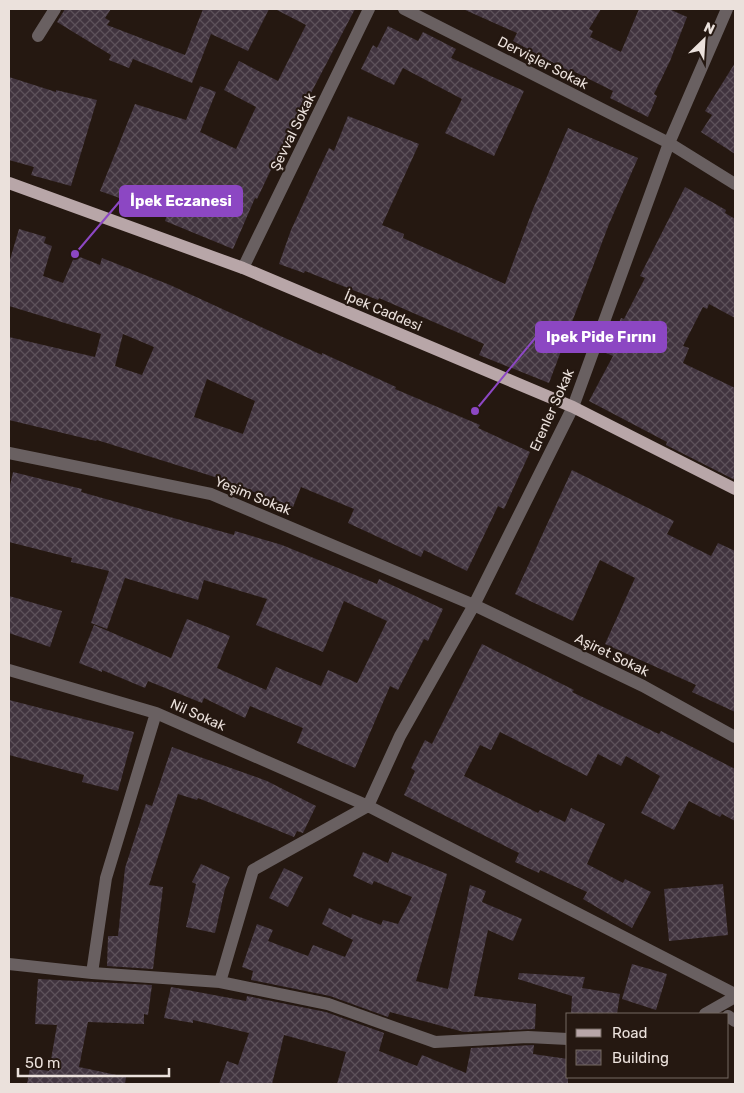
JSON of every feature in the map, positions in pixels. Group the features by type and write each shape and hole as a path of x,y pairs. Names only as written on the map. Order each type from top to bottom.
{"main road":[{"name":"İpek Caddesi","path":"9,183 243,268 573,407 735,489"}],"street":[{"path":"38,36 55,9"},
{"name":"Şevval Sokak","path":"243,268 369,9"},
{"name":"Dervişler Sokak","path":"404,9 669,143 735,184"},
{"name":"Erenler Sokak","path":"368,806 400,736 474,605 573,407 669,143 727,9"},
{"name":"Yeşim Sokak","path":"9,452 211,494 474,605"},
{"name":"Aşiret Sokak","path":"474,605 643,686 735,736"},
{"name":"Nil Sokak","path":"9,670 156,713 368,806 735,996"},
{"path":"92,973 106,878 156,713"},
{"path":"220,982 253,870 368,806"},
{"path":"9,964 92,973 220,982 328,1004 435,1042 528,1036 566,1039"},
{"path":"719,1013 735,996"}],"building":[{"path":"65,9 111,9 105,18 110,21 107,25 185,55 203,9 269,9 248,51 211,34 192,83 133,59 129,68 109,60 111,55 57,22"},
{"path":"275,9 355,9 290,133 279,158 277,157 257,199 255,198 233,249 165,221 167,215 100,191 135,104 186,120 200,86 216,92 200,132 236,149 256,107 224,90 239,61 278,81 306,25"},
{"path":"463,9 601,9 589,29 593,31 590,37 621,52 639,9 669,9 687,17 670,61 654,94 657,96 648,117 610,98 613,91 571,70 570,72 513,41 517,33"},
{"path":"388,26 418,41 423,32 456,49 451,58 524,91 494,156 445,133 462,99 403,68 394,85 361,69 373,45 377,48"},
{"path":"735,63 735,154 701,132 712,115 705,111"},
{"path":"9,77 56,92 56,90 97,100 71,186 31,175 34,167 9,160"},
{"path":"348,116 419,144 382,225 404,234 403,238 505,284 533,209 568,128 638,158 609,224 549,383 479,355 484,344 379,298 378,300 305,271 304,273 279,264 291,230 315,178 329,148 334,151"},
{"path":"685,187 726,210 725,213 735,219 735,318 709,304 707,309 703,307 683,346 689,348 683,363 735,388 735,480 666,445 667,442 589,401 613,356 606,353 621,318 624,319 645,278 640,276"},
{"path":"19,229 46,237 44,243 52,246 43,276 63,283 75,255 100,265 102,258 170,285 322,355 322,353 396,387 395,389 480,425 478,428 530,452 504,509 498,506 467,571 424,550 421,557 348,523 354,509 301,487 293,507 218,478 97,440 9,420 9,337 95,357 101,334 9,306 9,263","holes":["123,334 154,347 142,375 115,366","207,379 255,401 243,434 194,417"]},
{"path":"572,470 674,521 667,534 711,556 718,543 735,551 735,712 692,692 696,685 605,644 635,578 600,560 573,621 515,594"},
{"path":"13,472 82,489 81,492 234,535 235,531 282,545 377,584 379,579 443,609 428,641 424,639 398,690 390,686 355,768 297,743 303,728 250,706 245,718 204,698 202,703 148,681 145,688 102,670 102,672 79,663 94,625 171,658 187,619 230,636 217,668 266,690 276,667 321,686 328,670 357,683 387,621 344,601 323,652 256,625 267,599 204,580 198,600 125,578 107,629 91,623 109,571 71,562 72,558 9,542 9,490"},
{"path":"9,596 62,611 50,647 9,633"},
{"path":"482,644 574,690 572,692 659,734 661,731 735,769 735,821 722,814 720,817 689,801 674,830 641,813 660,776 626,756 621,766 598,754 587,776 500,732 491,750 480,745 464,776 538,813 540,810 565,822 571,808 605,824 587,864 623,883 625,879 651,892 632,928 583,899 587,892 540,870 539,873 515,862 519,853 404,795 415,771 411,768 425,740 432,744"},
{"path":"9,700 134,732 118,791 82,782 84,775 9,755"},
{"path":"172,747 267,781 316,806 303,833 297,831 294,837 198,798 197,800 178,794 149,885 163,887 153,969 107,966 108,936 118,936 125,868 146,804 152,806"},
{"path":"363,852 388,863 392,852 447,874 416,981 448,989 470,885 486,891 482,902 522,919 513,941 488,930 474,996 536,1004 535,1029 464,1032 390,1012 388,1017 330,996 251,980 253,971 242,967 257,924 273,930 268,941 308,956 313,945 345,957 353,940 322,924 329,908 351,918 352,914 381,925 383,920 398,924 412,897 374,881 372,885 353,876"},
{"path":"201,864 230,877 225,889 215,933 186,927 196,884 192,882"},
{"path":"284,868 303,877 288,907 269,898"},
{"path":"723,884 728,935 669,941 664,889"},
{"path":"632,964 667,974 656,1010 622,999"},
{"path":"519,973 585,977 582,988 620,994 617,1013 571,1013 572,996 518,979"},
{"path":"38,979 152,985 148,1015 144,1014 144,1024 88,1022 79,1067 126,1077 125,1084 27,1084 30,1068 49,1071 57,1025 35,1024"},
{"path":"171,987 246,1001 247,996 326,1012 384,1033 379,1051 417,1066 422,1055 466,1073 471,1048 534,1045 533,1054 566,1059 566,1078 568,1078 568,1084 337,1084 346,1052 284,1035 272,1084 219,1084 227,1061 238,1065 249,1033 193,1020 193,1023 164,1018"}],"place":[{"name":"İpek Eczanesi","path":"75,254"},
{"name":"Ipek Pide Fırını","path":"475,411"}]}
